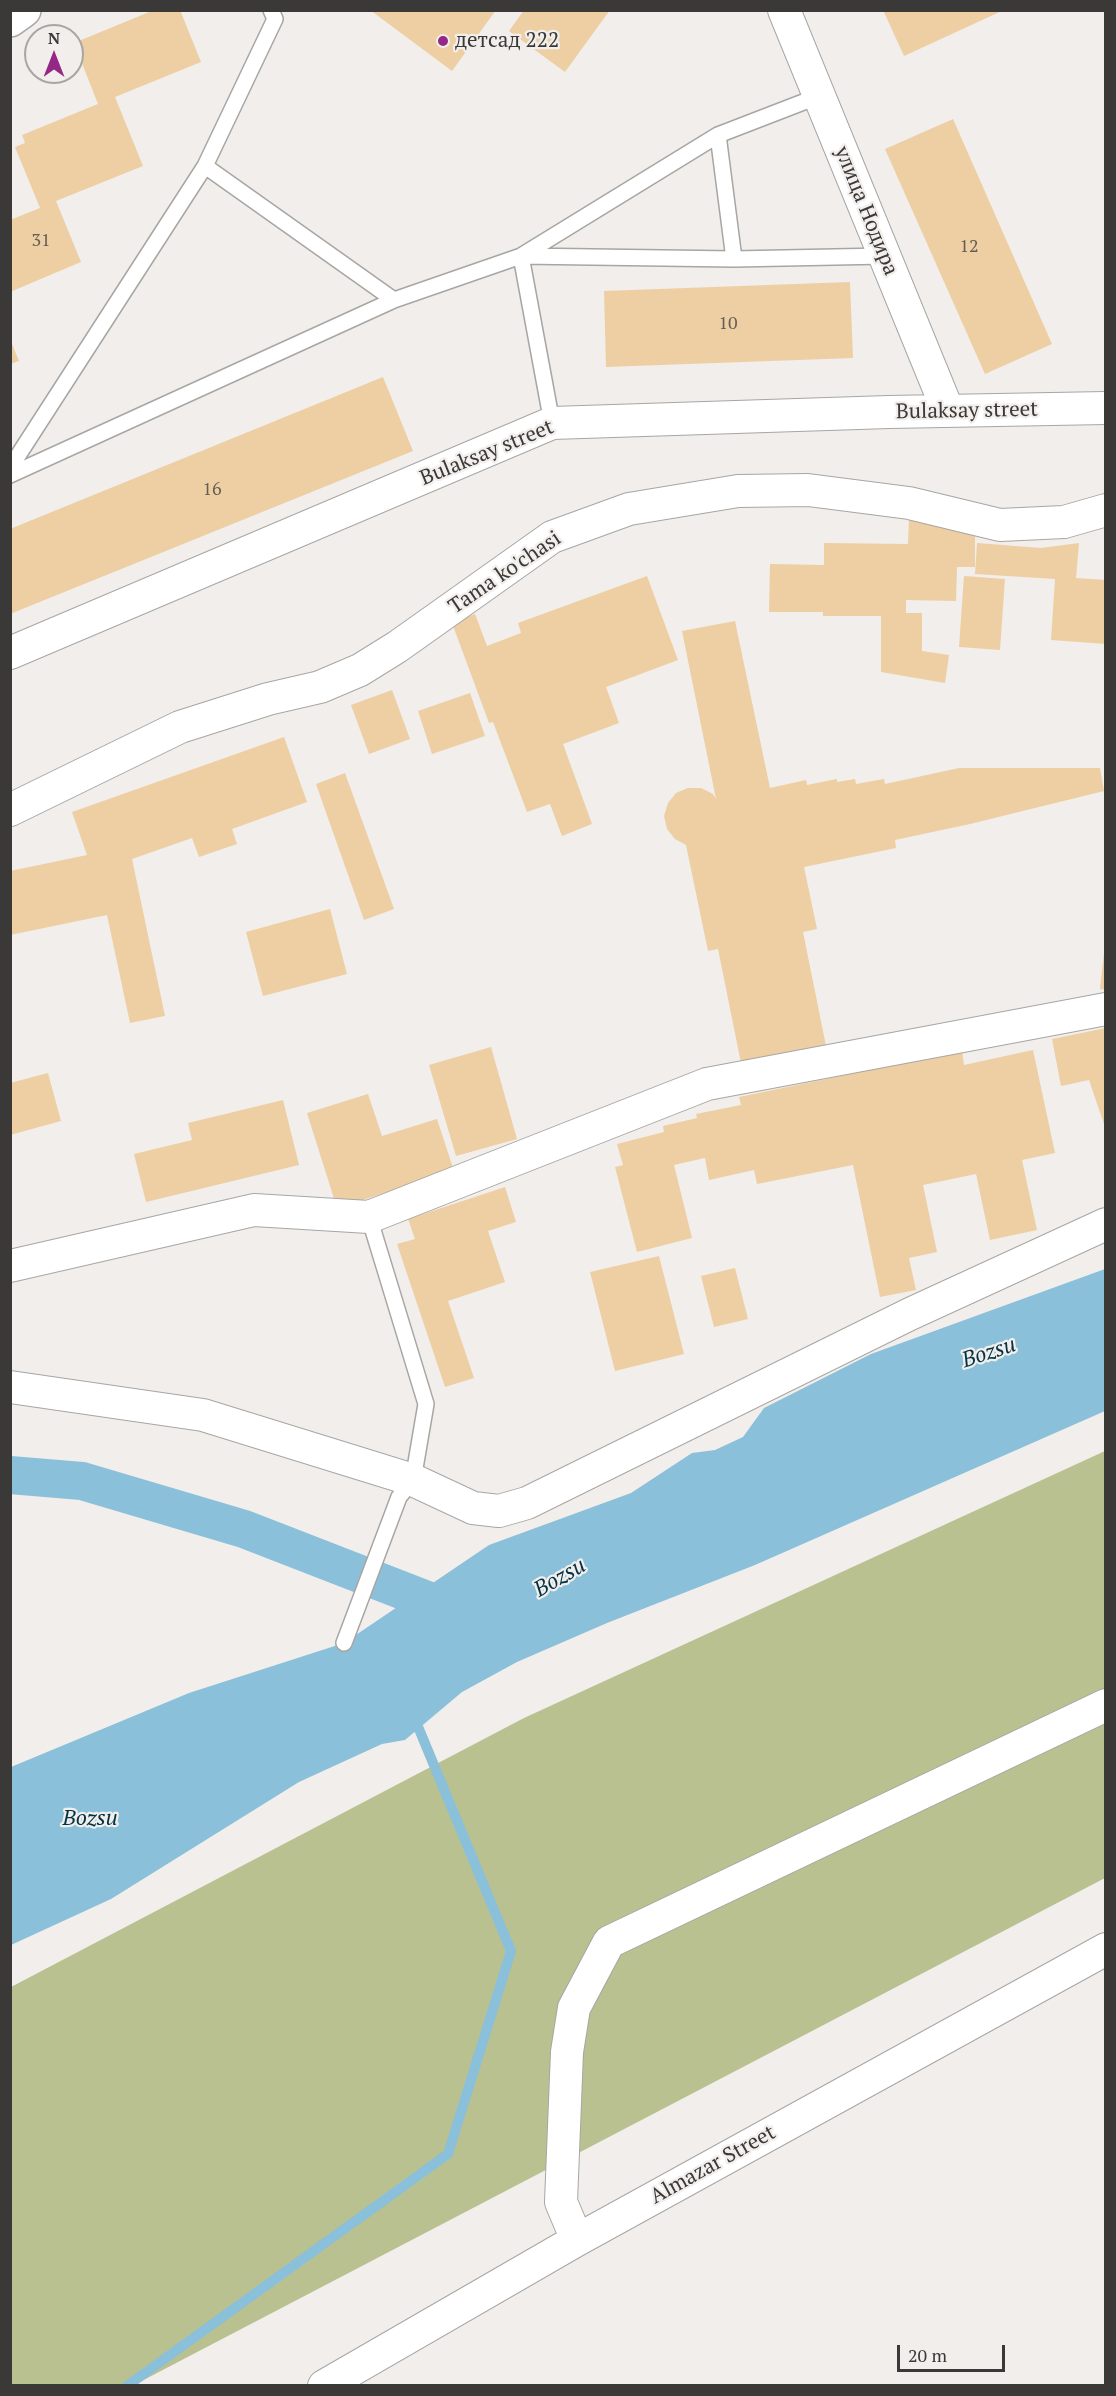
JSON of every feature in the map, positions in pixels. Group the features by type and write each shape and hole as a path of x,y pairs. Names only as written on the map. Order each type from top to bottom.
{"main road":[{"path":"10,20 24,10"}],"street":[{"name":"улица Нодира","path":"784,10 948,411"},
{"name":"Bulaksay street","path":"10,653 552,423 1106,408"},
{"name":"Tama ko'chasi","path":"10,810 180,727 268,699 320,687 360,670 398,647 552,537 629,509 738,491 808,490 909,503 1000,525 1064,522 1106,510"},
{"path":"10,1266 254,1210 369,1217 707,1084 1106,1009"},
{"path":"10,1387 204,1415 406,1488 473,1508 499,1512 527,1503 910,1314 1106,1224"},
{"path":"578,2240 561,2202 567,2052 574,2008 609,1942 1106,1705"},
{"name":"Almazar Street","path":"324,2385 578,2240 1106,1949"}],"lane":[{"path":"10,468 205,166 277,13"},
{"path":"10,475 394,300 522,256 718,135 819,96"},
{"path":"718,135 734,259"},
{"path":"205,166 394,300"},
{"path":"522,256 734,259 885,256"},
{"path":"522,256 552,423"},
{"path":"344,1643 406,1488 426,1404 369,1217"}],"green space":[{"path":"1105,1451 1105,1878 134,2385 11,2386 11,1987 524,1718"}],"water":[{"name":"Bozsu","path":"1105,1269 1105,1411 755,1565 607,1623 517,1662 462,1692 405,1740 382,1744 299,1782 111,1899 11,1945 11,1767 189,1693 344,1643 489,1545 631,1493 692,1453 715,1450 743,1437 764,1408 871,1354"}],"building":[{"path":"154,10 180,10 201,62 115,97 143,166 56,201 81,262 10,292 10,220 40,208 15,147 25,143 22,135 98,104 84,68 84,39"},
{"name":"детсад 222","path":"370,10 496,10 452,71"},
{"path":"524,10 610,10 565,72 509,31"},
{"path":"883,10 1004,10 904,56"},
{"path":"953,119 1052,344 985,374 885,149"},
{"path":"850,282 853,358 606,367 604,291"},
{"path":"10,339 19,361 10,364"},
{"path":"383,377 413,451 10,614 10,529"},
{"path":"909,519 975,529 975,567 957,567 956,601 906,600 906,613 922,613 922,651 949,655 945,683 881,672 881,616 823,616 823,612 769,612 770,564 824,565 824,543 908,544"},
{"path":"977,543 1041,548 1079,543 1076,578 1106,580 1106,644 1051,640 1055,579 975,574"},
{"path":"647,576 678,660 606,687 619,723 563,744 592,824 562,836 550,804 527,812 493,722 489,723 452,623 475,614 487,646 521,633 518,623"},
{"path":"964,576 1005,579 1000,650 959,647"},
{"path":"735,621 770,788 806,780 807,785 837,779 837,782 855,779 856,784 884,779 885,784 959,768 1100,768 1104,791 895,840 896,848 804,867 817,929 803,932 826,1046 741,1063 718,949 708,951 686,845 675,839 667,829 664,816 668,803 676,793 688,788 701,788 713,794 716,799 682,631"},
{"path":"392,690 410,739 369,754 351,705"},
{"path":"470,693 485,736 432,754 418,711"},
{"path":"284,737 307,802 232,829 237,844 199,857 192,838 132,859 165,1016 130,1023 107,915 10,935 10,871 87,855 72,812"},
{"path":"345,773 394,909 364,920 316,784"},
{"path":"330,909 347,974 263,996 246,932"},
{"path":"1104,953 1106,953 1106,990 1100,989"},
{"path":"1106,1028 1105,1127 1089,1080 1061,1086 1052,1039"},
{"path":"491,1047 517,1139 456,1156 429,1065"},
{"path":"1033,1050 1055,1153 1022,1160 1037,1230 990,1240 976,1174 923,1185 937,1252 909,1258 916,1290 880,1297 853,1165 757,1184 754,1170 709,1180 705,1158 674,1165 692,1238 637,1252 615,1167 623,1165 617,1144 664,1132 663,1126 697,1118 696,1114 741,1105 739,1097 962,1051 964,1065"},
{"path":"48,1073 61,1121 10,1135 10,1083"},
{"path":"368,1094 382,1136 437,1119 454,1171 337,1208 307,1113"},
{"path":"283,1100 299,1165 146,1202 134,1154 192,1140 188,1123"},
{"path":"505,1187 516,1222 488,1231 505,1282 448,1301 474,1378 445,1387 397,1244 415,1239 408,1219"},
{"path":"659,1256 684,1354 615,1371 590,1272"},
{"path":"735,1268 748,1319 714,1327 701,1276"}],"waterway":[{"path":"10,1475 82,1481 244,1529 463,1614"},
{"path":"127,2386 448,2154 511,1951 414,1717"}],"place":[{"name":"детсад 222","path":"443,41"}]}
